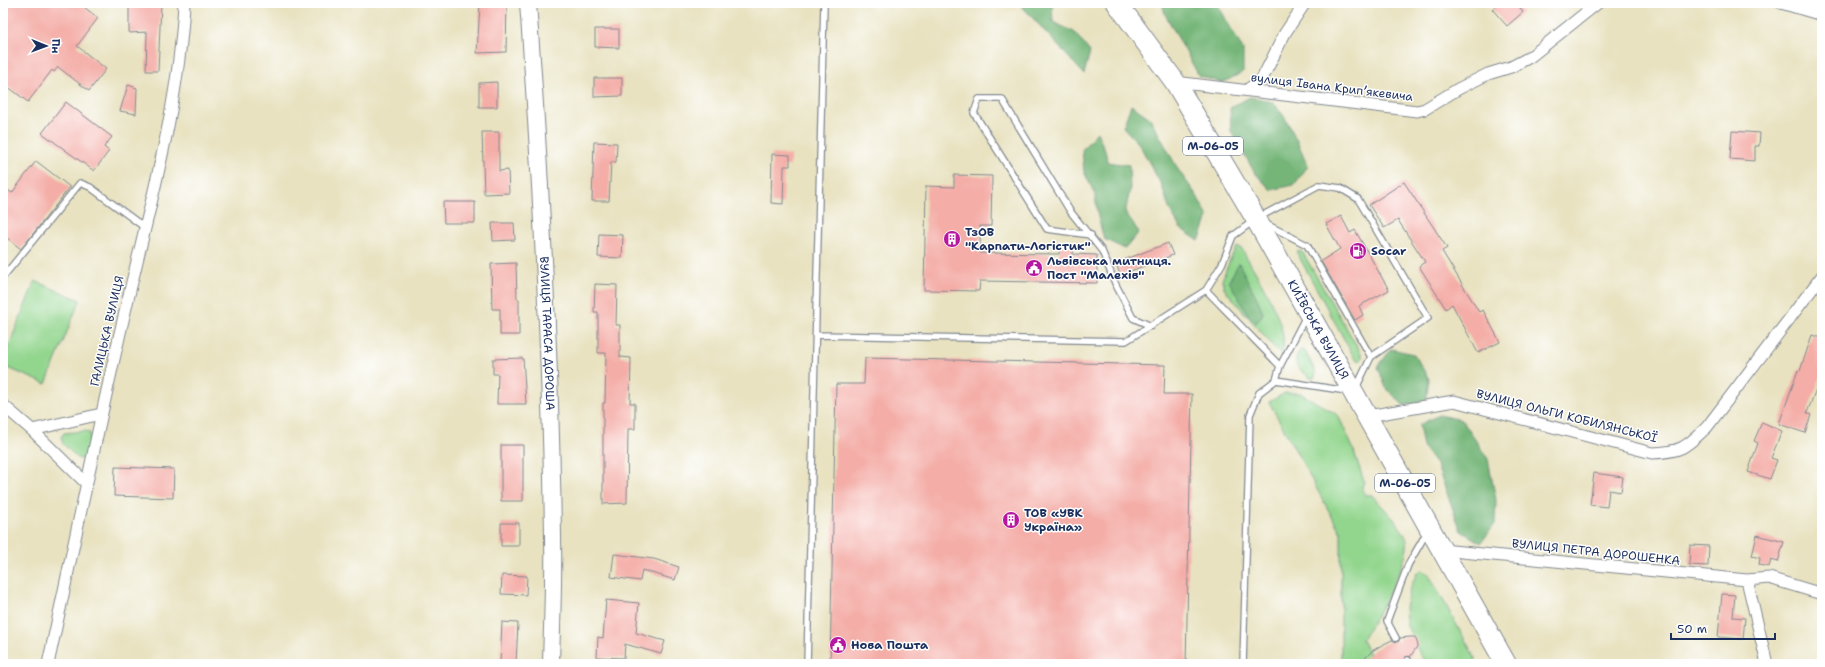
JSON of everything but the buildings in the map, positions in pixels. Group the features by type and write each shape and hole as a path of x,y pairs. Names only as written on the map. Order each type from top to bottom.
{"highway":[{"name":"КИЇВСЬКА ВУЛИЦЯ","path":"1117,3 1175,82 1256,219 1506,664"}],"street":[{"name":"ГАЛИЦЬКА ВУЛИЦЯ","path":"48,664 101,414 168,128 183,37 184,3"},
{"name":"ВУЛИЦЯ ТАРАСА ДОРОША","path":"528,3 537,128 547,310 553,539 551,664"},
{"path":"1247,90 1262,79 1285,33 1305,3"},
{"name":"вулиця Івана Крипʼякевича","path":"1175,82 1425,110 1458,89 1488,74 1511,67 1530,56 1598,3"},
{"path":"1782,3 1822,15"},
{"name":"ВУЛИЦЯ ОЛЬГИ КОБИЛЯНСЬКОЇ","path":"1368,416 1454,401 1652,453 1672,452 1688,445 1707,427 1822,276"},
{"path":"3,405 32,430 86,483"},
{"path":"32,430 101,414"},
{"name":"ВУЛИЦЯ ПЕТРА ДОРОШЕНКА","path":"1442,550 1747,580 1769,578 1822,594"},
{"path":"1747,580 1767,664"}],"lane":[{"path":"807,664 824,3"},
{"path":"1091,235 1047,229 974,113 979,98 1002,99 1070,211 1091,235 1102,251 1115,283 1133,318 1151,326"},
{"path":"3,277 80,183 90,187 144,227"},
{"path":"816,335 1126,342 1206,290 1222,264 1233,236 1256,219 1319,185 1340,188 1358,199 1428,318 1371,357 1354,392 1276,380"},
{"path":"1256,219 1307,245 1371,357"},
{"path":"1206,290 1280,366"},
{"path":"1243,664 1250,415 1259,393 1276,380 1280,366 1309,311"},
{"path":"1396,638 1387,622 1408,565 1430,527"}],"green space":[{"path":"1019,3 1052,3 1053,22 1074,32 1090,52 1084,74"},
{"path":"1162,3 1217,3 1243,50 1243,72 1222,83 1199,76 1165,14"},
{"path":"1250,97 1271,102 1276,106 1287,121 1302,151 1308,166 1294,185 1271,190 1255,173 1231,131 1230,108"},
{"path":"1131,105 1150,118 1179,171 1197,196 1208,217 1199,241 1180,228 1169,208 1162,186 1139,144 1123,127"},
{"path":"1097,132 1106,153 1107,162 1129,165 1130,190 1125,213 1139,232 1125,249 1104,239 1098,217 1095,194 1084,172 1082,150"},
{"path":"1237,247 1242,249 1255,271 1278,317 1282,332 1283,345 1280,354 1225,290 1222,280 1232,255"},
{"path":"1300,251 1303,253 1362,355 1362,359 1360,361 1355,359 1298,255 1297,252"},
{"path":"1239,263 1263,314 1256,323 1248,315 1229,281"},
{"path":"35,281 80,300 46,384 3,366 3,360"},
{"path":"1391,349 1414,354 1429,379 1426,402 1403,405 1386,388 1378,367"},
{"path":"1300,350 1305,351 1316,373 1314,378 1310,378 1297,366 1296,360"},
{"path":"1285,393 1300,393 1338,415 1353,448 1364,482 1362,487 1365,495 1372,495 1402,529 1407,541 1407,550 1397,576 1382,606 1362,640 1370,656 1360,664 1341,664 1341,533 1269,402"},
{"path":"1439,415 1462,420 1488,459 1496,500 1495,524 1481,543 1461,531 1437,466 1423,447 1419,425"},
{"path":"85,431 90,433 90,447 86,458 78,459 63,444 61,437 64,433"},
{"path":"1422,570 1428,573 1475,658 1475,664 1430,664 1421,657 1406,623 1405,607 1410,588 1417,573"}],"place":[{"name":"ТзОВ \"Карпати-Логістик\"","path":"952,239"},
{"name":"Socar","path":"1358,251"},
{"name":"Львівська митниця. Пост \"Малехів\"","path":"1034,268"},
{"name":"ТОВ «УВК Україна»","path":"1011,520"},
{"name":"Нова Пошта","path":"838,645"}]}
